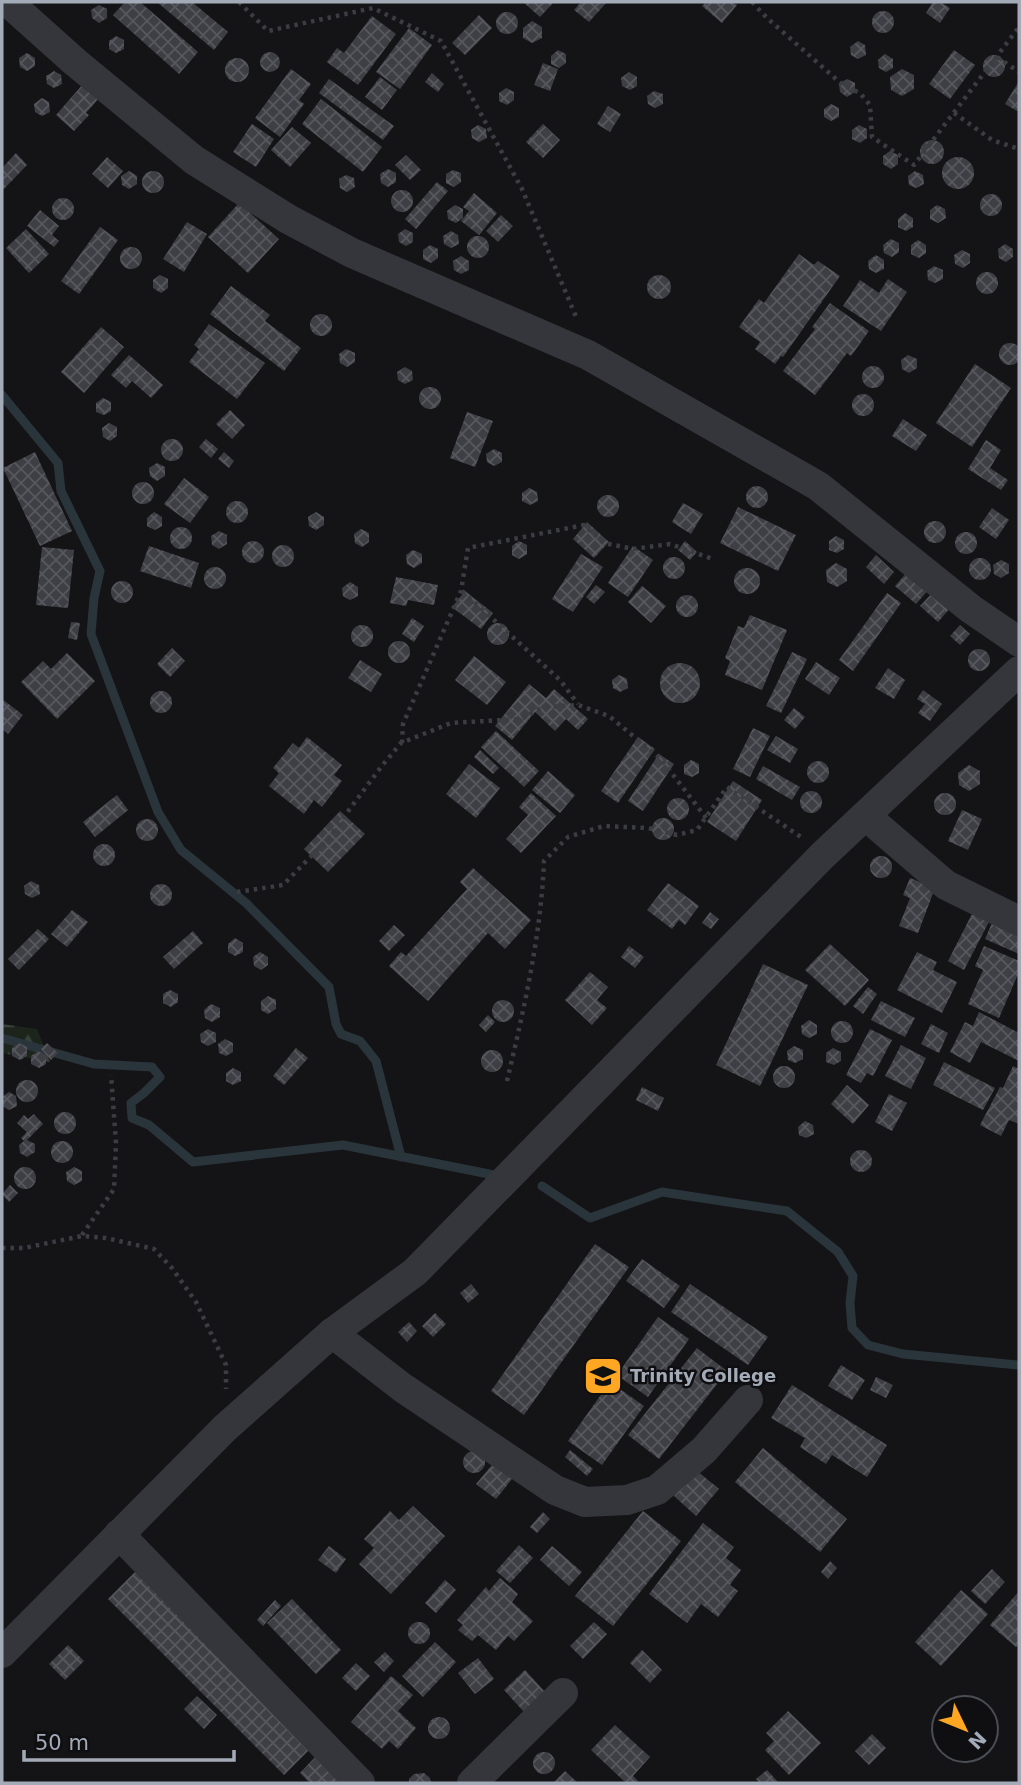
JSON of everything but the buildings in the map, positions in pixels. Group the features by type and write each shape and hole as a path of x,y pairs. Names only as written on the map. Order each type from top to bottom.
{"street":[{"path":"8,2 75,62 194,160 288,219 352,253 587,355 818,486 971,609 1019,642"},
{"path":"2,1653 225,1428 332,1333 415,1272 822,856 867,817 1019,671"},
{"path":"867,817 946,885 1019,921"},
{"path":"332,1333 403,1388 555,1490 584,1502 627,1500 657,1490 704,1450 748,1401"},
{"path":"119,1534 360,1783"},
{"path":"472,1783 563,1693"}],"path":[{"path":"239,2 268,31 373,8 441,41 522,189 575,310 587,355"},
{"path":"752,2 844,86 860,93 870,105 872,137 914,165 1019,27"},
{"path":"997,58 1019,72"},
{"path":"954,113 992,140 1019,149"},
{"path":"401,743 404,724 461,591 468,548 584,525 604,542 633,549 670,544 713,558"},
{"path":"461,591 560,680 578,705"},
{"path":"237,892 283,885 326,841 401,743 451,723 521,719 542,707 578,705 609,716 661,759 707,818 705,816"},
{"path":"507,1081 524,1011 542,904 544,861 568,837 604,826 648,828 677,835 697,830 727,787 798,835 822,856"},
{"path":"82,1236 114,1189 116,1143 111,1075"},
{"path":"2,1248 24,1248 82,1236 106,1238 154,1249 172,1268 196,1302 226,1365 225,1428"}],"green space":[{"path":"2,1024 37,1029 50,1062 2,1053"}],"waterway":[{"path":"2,395 58,463 61,491 100,571 94,598 91,634 158,812 181,850 246,903 329,987 336,1024 341,1034 360,1041 376,1061 401,1157"},
{"path":"2,1038 94,1064 152,1067 160,1077 131,1103 132,1118 149,1125 193,1162 343,1145 494,1175"},
{"path":"542,1186 590,1218 662,1192 787,1211 838,1252 853,1276 850,1303 852,1328 868,1345 903,1354 1019,1365"}],"place":[{"name":"Trinity College","path":"603,1376"}]}
